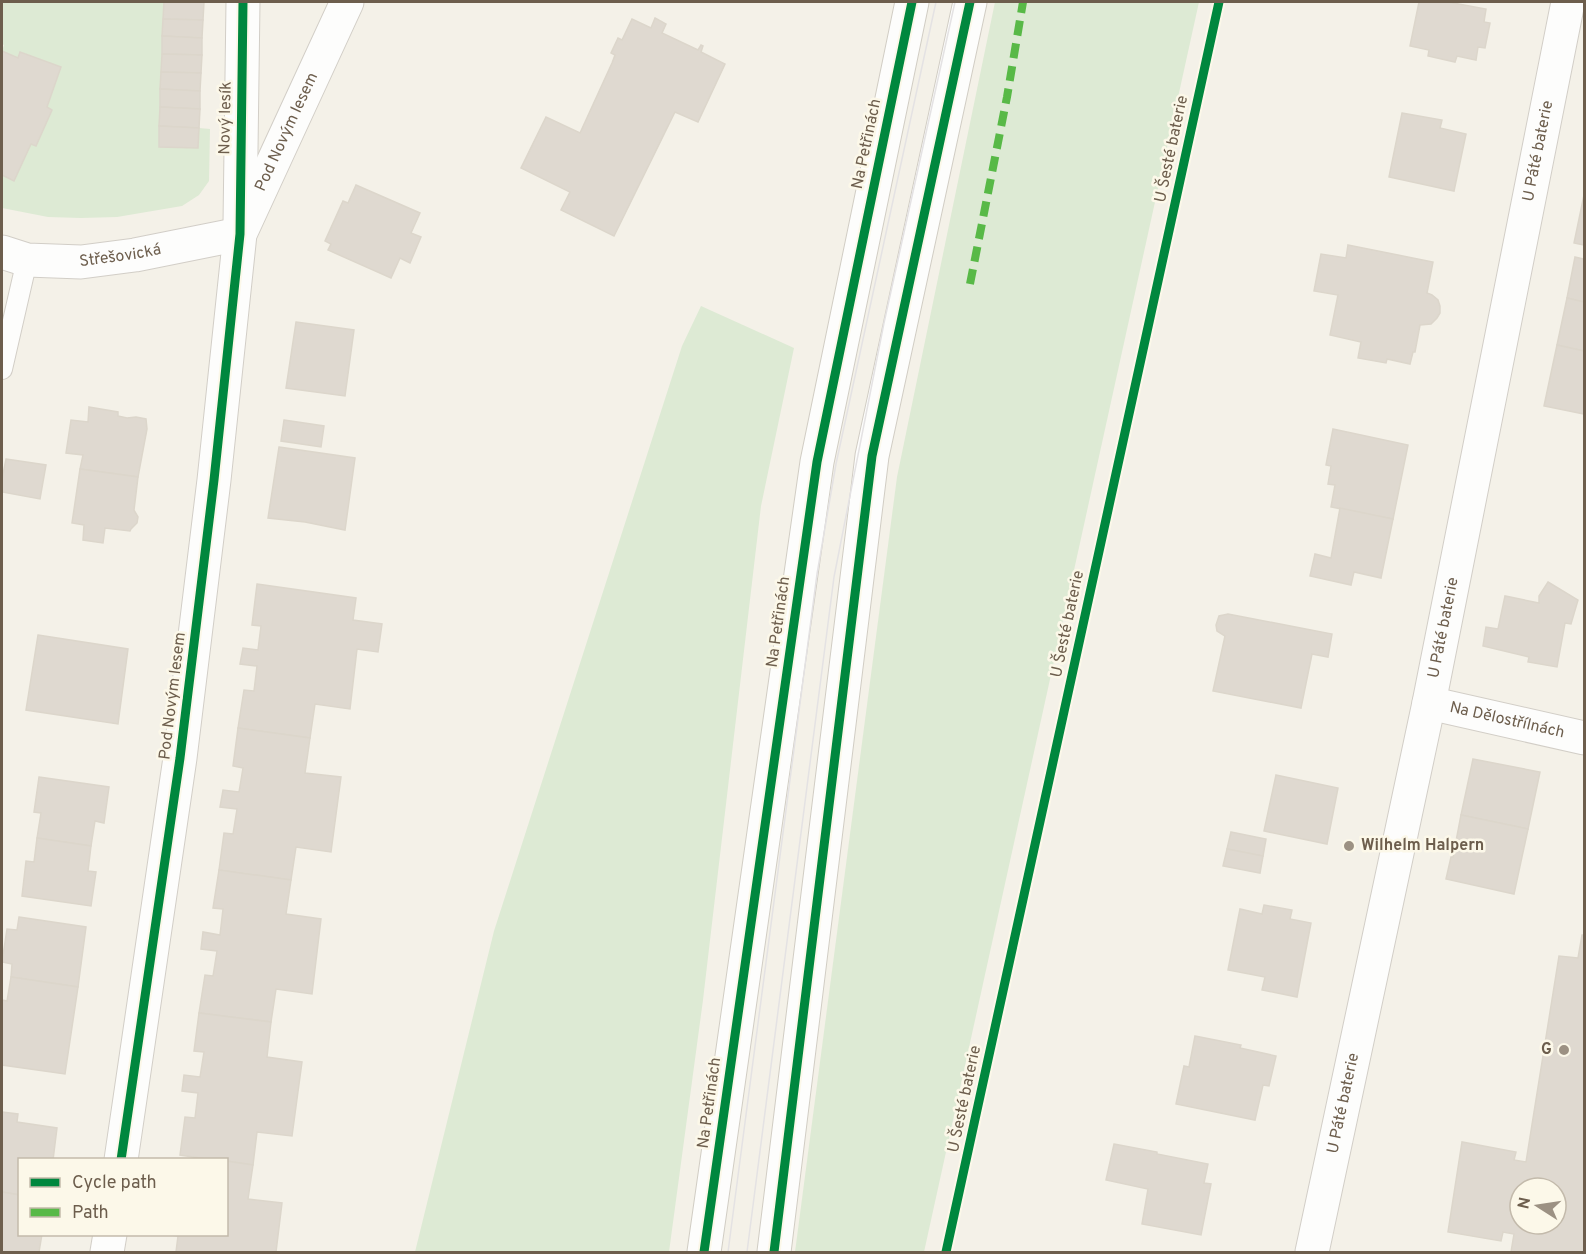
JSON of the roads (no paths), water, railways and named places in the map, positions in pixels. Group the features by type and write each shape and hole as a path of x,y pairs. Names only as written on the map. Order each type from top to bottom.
{"street":[{"name":"Nový lesík","path":"240,234 243,2"},
{"name":"Pod Novým lesem","path":"121,1158 180,758 214,480 240,234 346,2"},
{"name":"Na Petřinách","path":"704,1252 817,462 912,2"},
{"path":"774,1252 872,456 970,2"},
{"name":"U Páté baterie","path":"1312,1252 1430,703 1568,2"},
{"name":"Střešovická","path":"14,256 81,262 135,255 240,234"},
{"name":"Na Dělostřílnách","path":"1430,703 1584,738"},
{"path":"107,1252 110,1236"}],"lane":[{"path":"2,369 14,256"}],"tram line":[{"path":"728,1252 817,574 836,464 936,2"},
{"path":"747,1252 834,577 884,323 955,2"}],"place":[{"name":"Wilhelm Halpern","path":"1349,846"},
{"name":"G","path":"1564,1050"}]}
